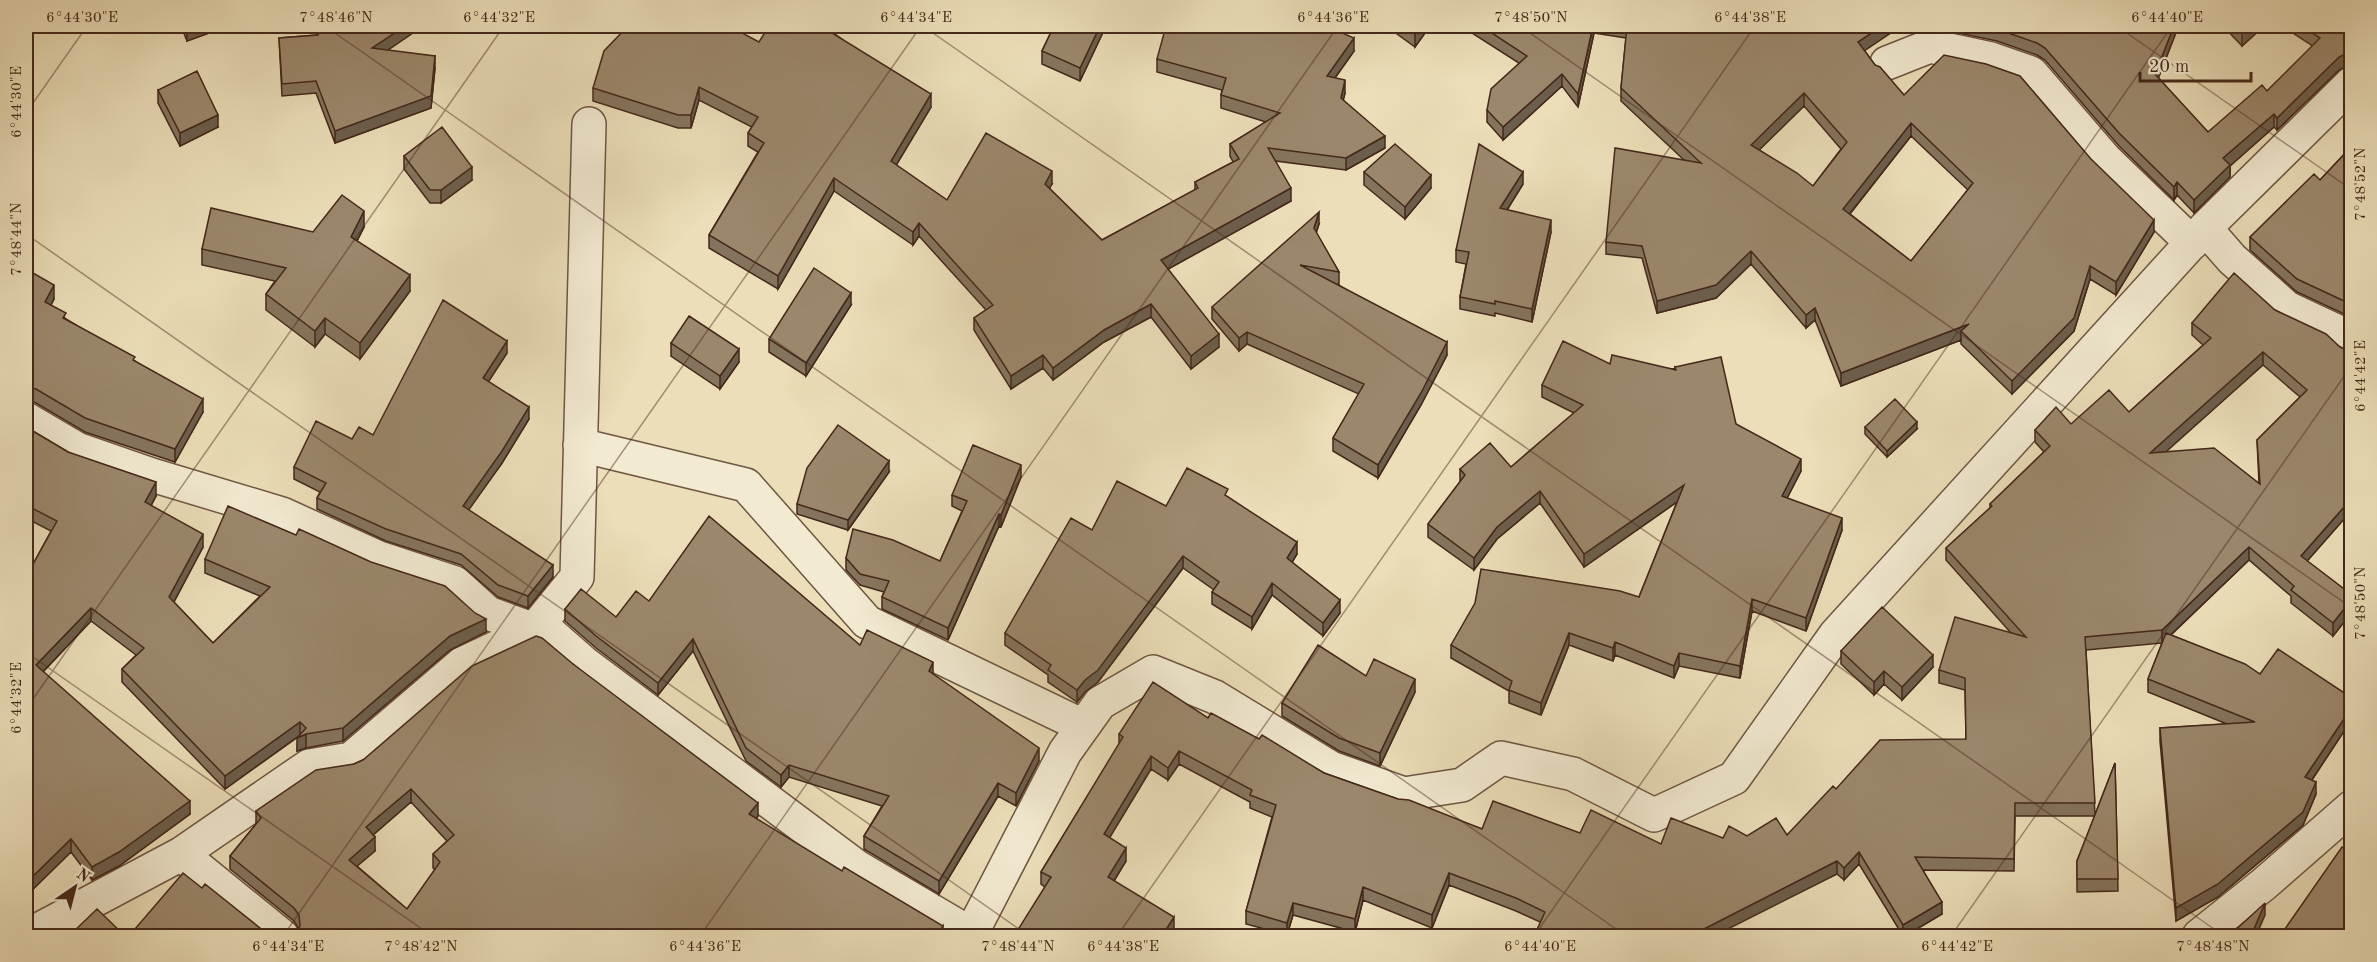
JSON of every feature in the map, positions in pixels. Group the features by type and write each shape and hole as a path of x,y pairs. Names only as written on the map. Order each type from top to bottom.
{"street":[{"path":"1887,63 1930,46 1991,59 2031,73 2104,159 2198,235 2232,259 2287,308 2336,331 2352,345"},
{"path":"26,419 77,449 152,475 282,514 380,558 455,583 488,613 551,634 584,663 857,867 970,935 1065,752 1083,726 1100,703 1153,672 1215,697 1331,768 1404,794 1462,785 1502,758 1573,774 1654,815 1734,778 1836,634 2198,235 2352,83"},
{"path":"27,936 181,854 309,766 351,759 462,664 534,630 577,577 589,124"},
{"path":"580,445 746,485 867,622 1083,726"},
{"path":"2199,936 2264,884 2352,807"},
{"path":"181,854 282,936"}],"building":[{"path":"317,26 405,26 372,48 435,56 431,96 335,131 316,81 282,84 279,38 318,35"},
{"path":"628,26 729,26 759,42 769,26 829,26 835,29 832,33 931,94 891,161 947,200 986,133 1052,171 1045,184 1102,240 1198,188 1195,182 1239,159 1230,144 1280,113 1221,95 1226,78 1157,59 1166,26 1194,31 1197,26 1326,26 1354,38 1327,76 1345,80 1341,98 1385,136 1346,158 1268,148 1291,188 1161,260 1219,334 1191,356 1151,304 1104,330 1053,368 1043,355 1011,376 974,318 993,305 919,223 913,232 834,178 778,276 709,235 764,143 748,133 758,117 699,87 691,115 678,115 593,88 604,51"},
{"path":"1054,26 1100,26 1080,68 1042,51"},
{"path":"1403,26 1421,26 1415,34"},
{"path":"1481,26 1593,26 1578,94 1562,74 1503,127 1487,110 1491,89 1527,56"},
{"path":"1627,26 1882,26 1858,42 1875,65 1880,67 1904,95 1944,55 1986,64 2020,76 2091,159 2154,220 2116,282 2090,266 2074,318 2012,381 1961,331 1969,324 1841,373 1815,308 1806,315 1751,251 1716,285 1657,301 1642,246 1606,242 1615,148 1701,163 1621,88","holes":["1804,93 1847,142 1813,186 1797,173 1751,145","1911,123 1973,183 1911,261 1843,209"]},
{"path":"1983,26 2174,26 2155,74 2208,132 2262,85 2267,91 2320,38 2301,26 2352,26 2352,49 2339,57 2277,118 2274,114 2223,158 2230,165 2194,200 2177,182 2174,187 2119,133 2045,48 2037,43"},
{"path":"2235,26 2250,26 2242,33"},
{"path":"197,71 218,115 180,133 158,90"},
{"path":"442,127 472,167 441,190 430,190 404,156"},
{"path":"1395,144 1431,175 1405,207 1364,172"},
{"path":"1479,144 1523,172 1500,208 1551,220 1532,309 1495,301 1495,304 1460,297 1469,252 1456,250"},
{"path":"2352,146 2352,209 2348,213 2352,216 2352,308 2344,301 2297,279 2250,237 2314,174 2320,180"},
{"path":"342,195 364,211 351,237 410,275 360,343 325,318 315,331 266,294 286,268 202,249 211,208 313,232"},
{"path":"1319,212 1314,228 1339,272 1300,265 1447,342 1421,393 1378,465 1333,438 1364,384 1247,332 1239,338 1212,307"},
{"path":"814,268 851,293 806,363 769,339"},
{"path":"26,269 54,285 45,302 66,313 63,318 135,357 133,360 203,399 175,449 85,418 36,389 26,387"},
{"path":"2234,273 2275,310 2326,334 2340,347 2352,351 2352,498 2301,556 2352,595 2352,599 2333,623 2291,590 2294,586 2249,547 2162,630 2085,637 2095,803 2015,803 2014,859 1915,857 1942,902 1903,925 1859,852 1844,868 1837,861 1698,932 1699,936 1534,936 1545,912 1516,898 1449,873 1432,915 1363,887 1355,919 1293,903 1287,923 1246,911 1276,805 1250,795 1252,790 1179,751 1168,768 1151,756 1104,834 1126,848 1108,877 1174,917 1162,936 1014,936 1051,877 1041,872 1123,737 1119,734 1153,682 1208,718 1211,713 1259,739 1262,735 1324,773 1398,799 1409,800 1482,829 1493,801 1580,833 1591,810 1661,844 1671,818 1723,838 1729,826 1747,836 1776,818 1787,835 1833,786 1836,789 1880,740 1966,739 1965,678 1939,670 1955,617 2026,637 1946,548 1992,506 1990,504 2050,446 2035,430 2056,407 2071,424 2109,390 2129,412 2211,338 2192,323","holes":["2263,352 2307,390 2257,440 2260,484 2214,448 2150,453"]},
{"path":"443,300 507,341 483,378 529,407 502,451 463,506 553,565 528,596 498,585 461,554 386,529 317,498 326,483 294,467 316,421 352,439 359,427 373,435"},
{"path":"689,316 739,349 720,376 671,343"},
{"path":"1563,341 1610,364 1612,355 1676,370 1675,367 1721,357 1736,424 1801,459 1782,496 1842,518 1806,618 1752,599 1740,666 1679,653 1674,666 1615,642 1613,648 1569,633 1541,703 1509,690 1512,681 1451,645 1475,603 1481,569 1620,591 1639,597 1684,485 1584,554 1540,491 1497,527 1474,558 1428,524 1465,475 1460,469 1490,443 1511,467 1583,405 1542,385"},
{"path":"1895,399 1917,422 1887,451 1865,427"},
{"path":"838,425 889,461 848,520 797,504 807,468"},
{"path":"26,427 68,452 156,482 145,502 203,534 169,597 213,643 270,587 205,559 228,506 296,535 299,529 371,562 445,586 475,613 486,619 450,636 343,728 306,734 297,738 306,728 300,722 225,776 122,669 144,648 91,608 36,665 190,801 119,852 92,867 71,839 26,883 26,574 57,521 26,505"},
{"path":"973,445 1021,465 1001,515 999,514 948,628 882,597 889,581 860,574 846,558 853,529 893,540 940,561 967,501 952,495"},
{"path":"1187,468 1228,489 1225,495 1297,542 1287,558 1340,600 1323,623 1272,583 1252,617 1212,592 1219,582 1183,556 1098,670 1077,690 1048,670 1051,665 1005,633 1071,518 1092,530 1117,481 1166,506"},
{"path":"709,516 860,645 867,630 933,662 929,671 1039,748 1016,793 998,783 939,881 864,836 889,796 789,765 781,775 746,748 693,639 658,683 596,636 565,609 581,589 616,617 636,591 649,601"},
{"path":"1882,607 1933,655 1902,687 1884,671 1874,682 1841,651"},
{"path":"2166,633 2245,664 2260,674 2278,649 2352,698 2352,707 2305,777 2316,782 2303,812 2218,884 2176,908 2160,728 2255,722 2148,679"},
{"path":"536,636 542,638 573,664 758,803 749,814 842,871 844,867 943,926 937,936 293,936 297,934 300,926 299,915 294,908 230,856 261,818 256,811 316,770 354,764 363,760 472,666","holes":["411,789 454,835 433,854 440,862 407,909 349,860 375,837 366,827"]},
{"path":"1318,645 1366,676 1374,659 1415,679 1380,753 1339,738 1282,703"},
{"path":"2115,763 2118,879 2077,879 2077,861"},
{"path":"2342,847 2352,854 2352,936 2280,936"},
{"path":"183,873 202,888 205,884 270,936 129,936"},
{"path":"2265,903 2251,936 2229,936"},
{"path":"97,909 125,936 69,936"}]}
